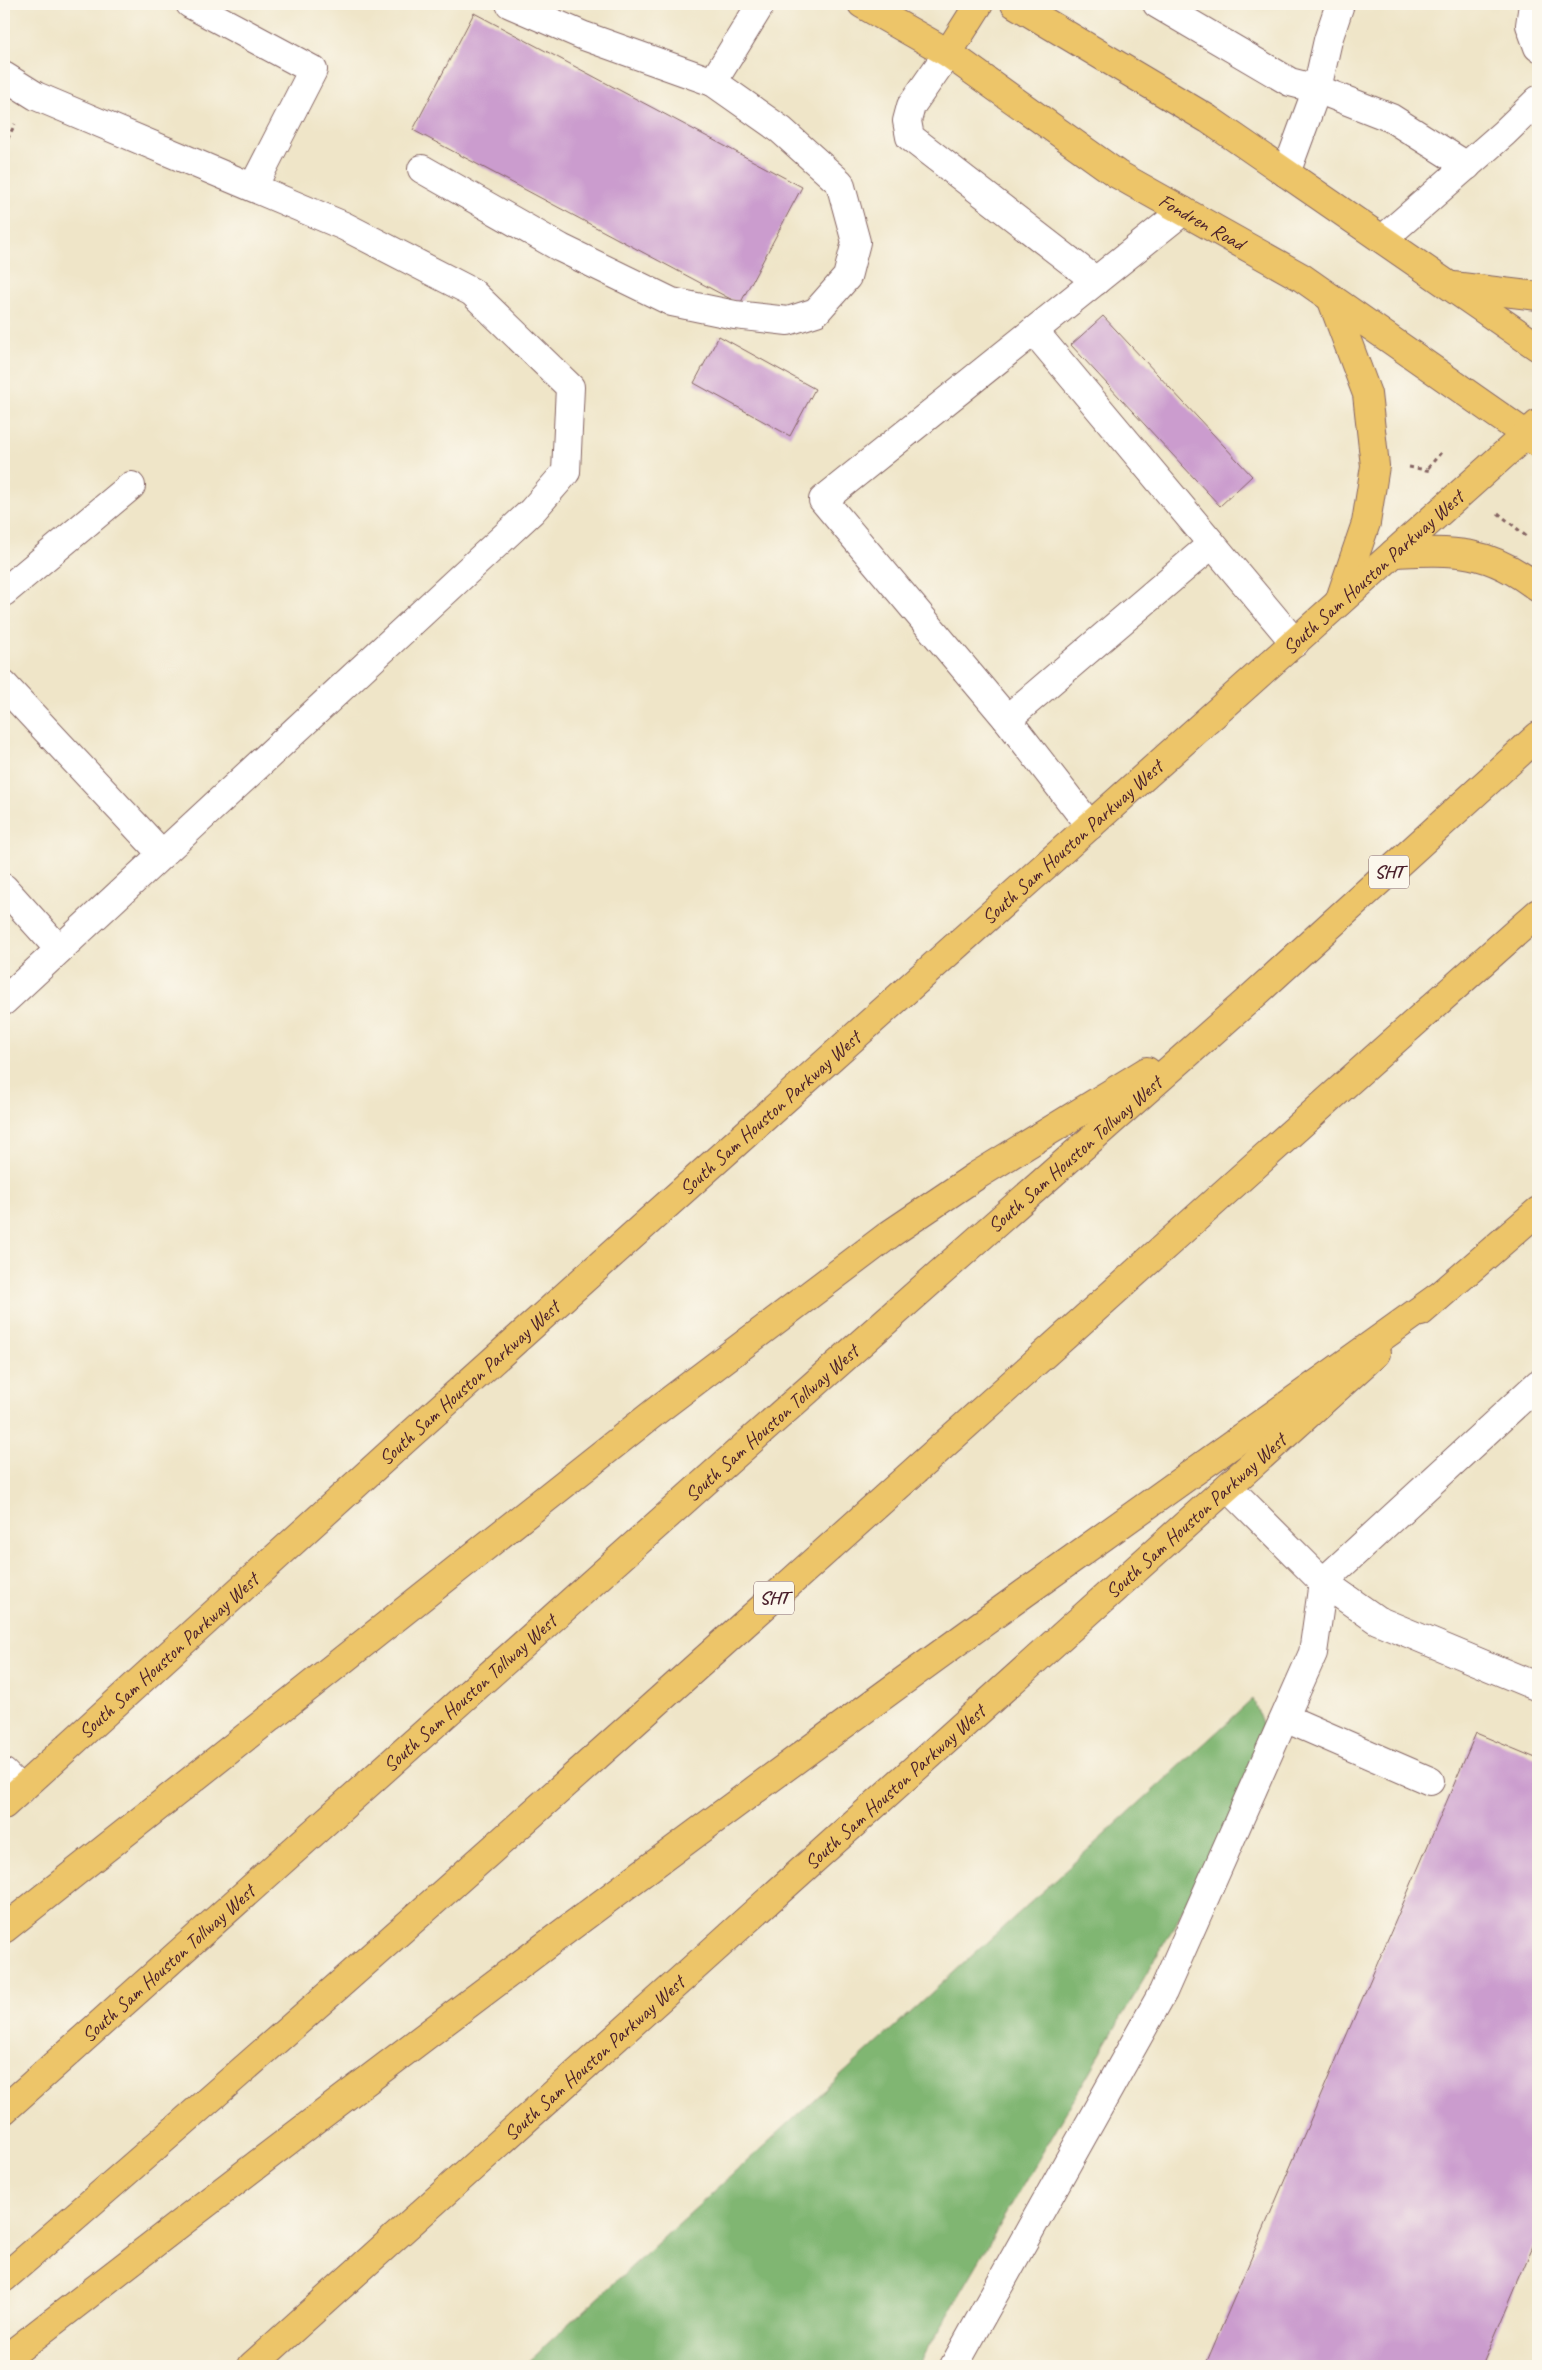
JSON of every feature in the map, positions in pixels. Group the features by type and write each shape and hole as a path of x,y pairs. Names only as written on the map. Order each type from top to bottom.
{"main road":[{"name":"Fondren Road","path":"862,4 948,53 1117,174 1301,277 1535,434"},
{"path":"948,53 979,4"},
{"path":"1015,4 1208,119 1538,347"},
{"path":"1449,285 1538,296"},
{"path":"1331,298 1367,394 1375,466 1366,523 1339,602"},
{"name":"South Sam Houston Parkway West","path":"9,1789 408,1437 1394,553 1535,434"},
{"path":"1394,553 1432,551 1472,553 1517,572 1538,588"},
{"name":"South Sam Houston Tollway West","path":"4,2110 755,1437 1254,995 1531,743"},
{"name":"SHT","path":"4,2278 223,2089 841,1538 1188,1223 1538,912"},
{"path":"4,1929 660,1408 890,1234 976,1176 1130,1083 1254,995"},
{"name":"South Sam Houston Parkway West","path":"252,2366 1438,1297 1538,1211"},
{"path":"4,2360 227,2186 614,1895 1020,1596 1438,1297"}],"street":[{"path":"190,4 313,70 253,187"},
{"path":"422,169 561,248 672,302 735,315 788,321 816,312 847,277 856,242 840,183 781,130 713,82 584,36 510,4"},
{"path":"713,82 761,4"},
{"path":"1157,4 1290,82 1317,89 1391,118 1467,166"},
{"path":"1286,173 1317,89 1328,40 1340,4"},
{"path":"1533,4 1530,25 1538,47"},
{"path":"948,53 911,106 907,121 910,137 1096,281"},
{"path":"4,76 36,96 344,226 472,292 570,387 566,472 532,511 4,1001"},
{"path":"1383,239 1467,166 1538,100"},
{"path":"1090,826 1007,719 823,500 1183,211"},
{"path":"1034,331 1294,643"},
{"path":"4,592 131,486"},
{"path":"1007,719 1212,544"},
{"path":"4,685 162,854"},
{"path":"4,888 59,949"},
{"path":"954,2366 1163,1992 1313,1653 1323,1582 1538,1384"},
{"path":"1228,1487 1323,1582 1378,1620 1538,1687"},
{"path":"1284,1718 1430,1781"}],"path":[{"path":"1428,468 1443,450"},
{"path":"1498,513 1532,540"}],"green space":[{"path":"1253,1699 1274,1755 918,2366 523,2366"}],"building":[{"path":"474,13 802,187 740,304 413,130"},
{"path":"1103,316 1252,476 1220,506 1071,345"},
{"path":"719,336 815,389 790,436 694,383"},
{"path":"1476,1733 1538,1759 1538,2234 1482,2366 1205,2366"}]}
